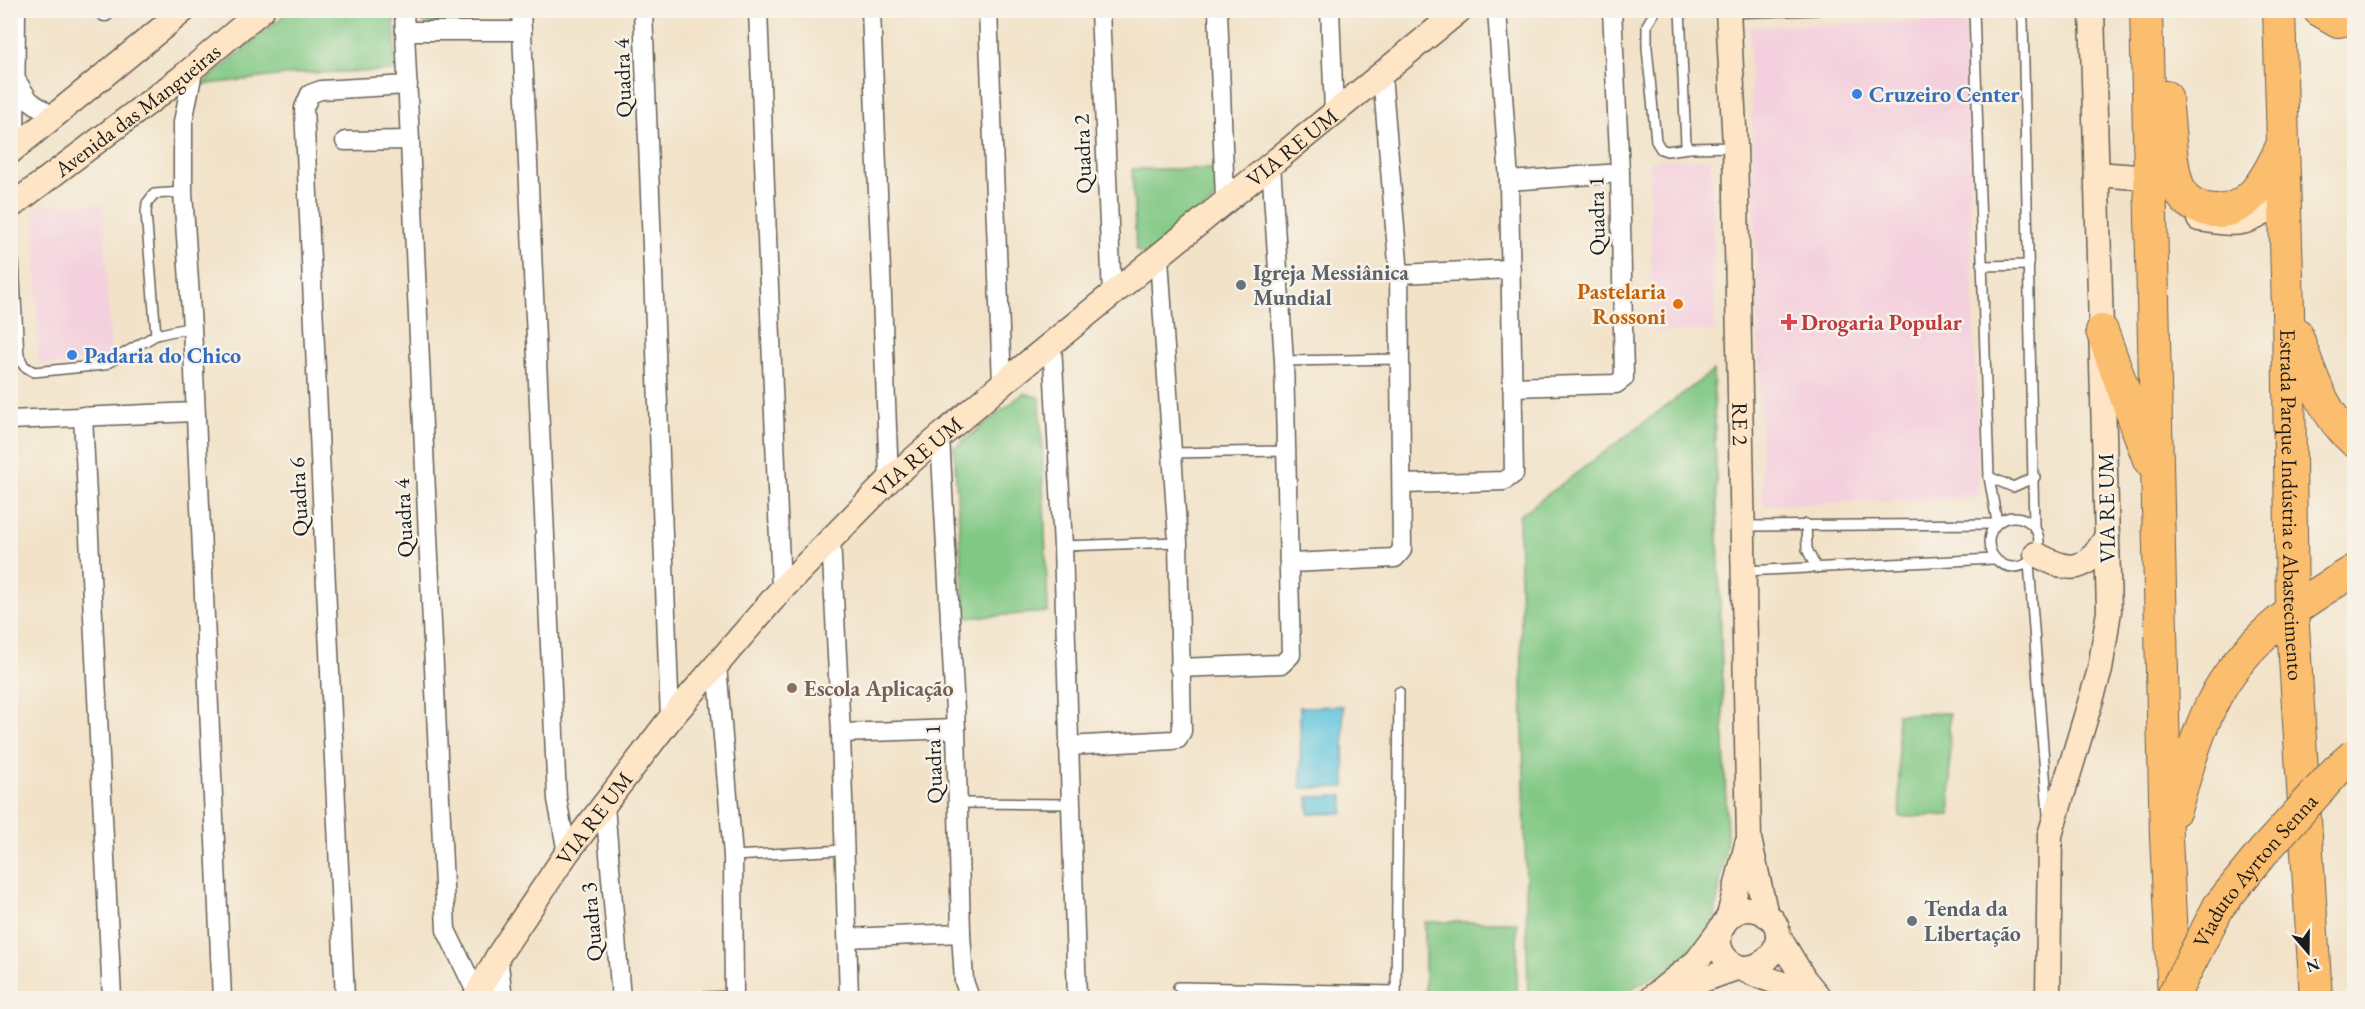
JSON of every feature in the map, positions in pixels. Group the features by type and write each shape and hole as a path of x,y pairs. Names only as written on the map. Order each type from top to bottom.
{"highway":[{"path":"2146,10 2166,837 2173,999"},
{"path":"2152,10 2176,180 2186,200 2194,206 2214,211 2236,207 2257,192 2281,148"},
{"name":"Estrada Parque Indústria e Abastecimento","path":"2279,10 2281,148 2288,310 2292,609 2316,999"},
{"path":"2319,10 2338,21 2355,18"},
{"path":"2288,310 2320,401 2337,426 2355,441"},
{"path":"2102,331 2158,484"},
{"path":"2166,837 2196,741 2219,690 2243,657 2292,609 2355,570"},
{"name":"Viaduto Ayrton Senna","path":"2173,999 2219,906 2263,852 2337,770 2355,755"}],"street":[{"path":"13,151 16,10"},
{"name":"Avenida das Mangueiras","path":"13,151 184,10"},
{"name":"Avenida das Mangueiras","path":"10,207 166,90 262,10"},
{"name":"Quadra 4","path":"404,10 446,930 476,996"},
{"path":"521,10 557,799 567,853"},
{"name":"Quadra 4","path":"643,10 670,719"},
{"path":"758,10 781,590"},
{"path":"871,10 889,480"},
{"path":"988,10 1002,384"},
{"name":"Quadra 2","path":"1101,10 1112,296"},
{"path":"1218,10 1225,200"},
{"path":"1330,10 1334,113"},
{"path":"1403,484 1504,481 1514,474 1509,181 1497,10"},
{"name":"Quadra 1","path":"1512,387 1616,384 1624,378 1620,173 1612,10"},
{"name":"VIA RE UM","path":"2045,992 2050,835 2100,670 2109,611 2092,10"},
{"name":"RE 2","path":"1728,12 1735,147 1740,526 1749,838 1772,925 1803,979 1819,997"},
{"name":"VIA RE UM","path":"476,996 498,956 567,853 670,719 781,590 889,480 1002,384 1159,258 1225,200 1382,75 1449,15"},
{"path":"405,31 522,31"},
{"path":"194,67 183,122 183,192 192,327 222,999"},
{"path":"1291,563 1398,557 1402,550 1399,274 1382,75"},
{"path":"13,80 29,100 52,117"},
{"name":"Quadra 6","path":"345,999 304,108 310,94 321,90 408,85"},
{"path":"166,90 183,122"},
{"path":"345,141 410,140"},
{"path":"1179,668 1282,664 1291,655 1291,563 1285,451 1284,361 1271,164"},
{"path":"1509,181 1620,173"},
{"path":"2097,174 2150,178 2183,216 2234,225 2259,218 2283,200"},
{"path":"1068,746 1178,738 1182,731 1178,542 1159,258"},
{"path":"1399,274 1511,269"},
{"path":"1052,344 1063,546 1077,999"},
{"path":"10,420 194,412"},
{"path":"83,416 112,999"},
{"name":"Quadra 1","path":"940,437 956,729 961,933 967,990"},
{"path":"2033,558 2073,568 2095,557 2107,536"},
{"path":"831,539 841,733 849,999"},
{"path":"717,665 733,856 734,997"},
{"path":"841,733 956,729"},
{"name":"Quadra 3","path":"604,806 621,999"},
{"name":"RE 2","path":"1725,923 1749,838"},
{"path":"1651,999 1697,961 1725,923 1739,911 1750,909 1772,925 1777,947 1771,958 1756,967 1742,967 1702,979 1656,999"},
{"path":"1725,923 1722,952 1729,961 1819,997"},
{"path":"848,938 961,933"},
{"path":"498,956 503,999"}],"lane":[{"path":"1656,10 1647,25 1656,141 1661,149 1667,151 1735,147"},
{"path":"1680,10 1686,144 1689,148"},
{"path":"1728,12 1817,10"},
{"path":"1974,10 1989,477 1997,523 1990,533 1989,547 1994,559 2005,566 2017,567 2033,558"},
{"path":"2017,10 2023,20 2035,477 2034,526 2040,544 2033,558 2050,835"},
{"path":"156,335 147,203 154,194 183,192"},
{"path":"10,249 14,260 19,356 28,370 34,372 104,365 156,335 192,327"},
{"path":"1982,266 2029,265"},
{"path":"1284,361 1400,359"},
{"path":"1173,453 1285,451"},
{"path":"1989,477 2013,487 2035,477"},
{"path":"1740,526 1997,523 2017,516 2034,526"},
{"path":"1806,524 1807,549 1816,568"},
{"path":"1063,546 1178,542"},
{"path":"1742,572 1994,559"},
{"path":"1178,987 1396,995 1399,692"},
{"path":"959,803 1070,804"},
{"path":"733,856 844,850"},
{"path":"677,999 734,997"}],"shaded area":[{"path":"1965,20 1979,498 1763,505 1749,27"},
{"path":"1711,159 1715,331 1652,332 1649,160"},
{"path":"103,204 111,359 38,366 36,206"}],"green space":[{"path":"290,10 394,11 396,71 303,73 201,85"},
{"path":"422,11 444,11 447,23 422,23"},
{"path":"1132,169 1221,169 1220,195 1148,256 1136,250"},
{"path":"1713,371 1727,838 1713,929 1669,969 1614,998 1528,998 1519,516"},
{"path":"1024,393 1040,398 1048,612 965,618 954,448"},
{"path":"1949,713 1951,815 1900,817 1897,714"},
{"path":"1425,922 1517,922 1517,998 1425,998"}],"water":[{"path":"1343,706 1345,787 1301,788 1300,707"},
{"path":"1343,796 1343,813 1309,814 1308,797"}],"place":[{"name":"Cruzeiro Center","path":"1857,94"},
{"name":"Igreja Messiânica Mundial","path":"1241,285"},
{"name":"Pastelaria Rossoni","path":"1678,304"},
{"name":"Drogaria Popular","path":"1789,322"},
{"name":"Padaria do Chico","path":"72,355"},
{"name":"Escola Aplicação","path":"792,688"},
{"name":"Tenda da Libertação","path":"1912,921"}]}
